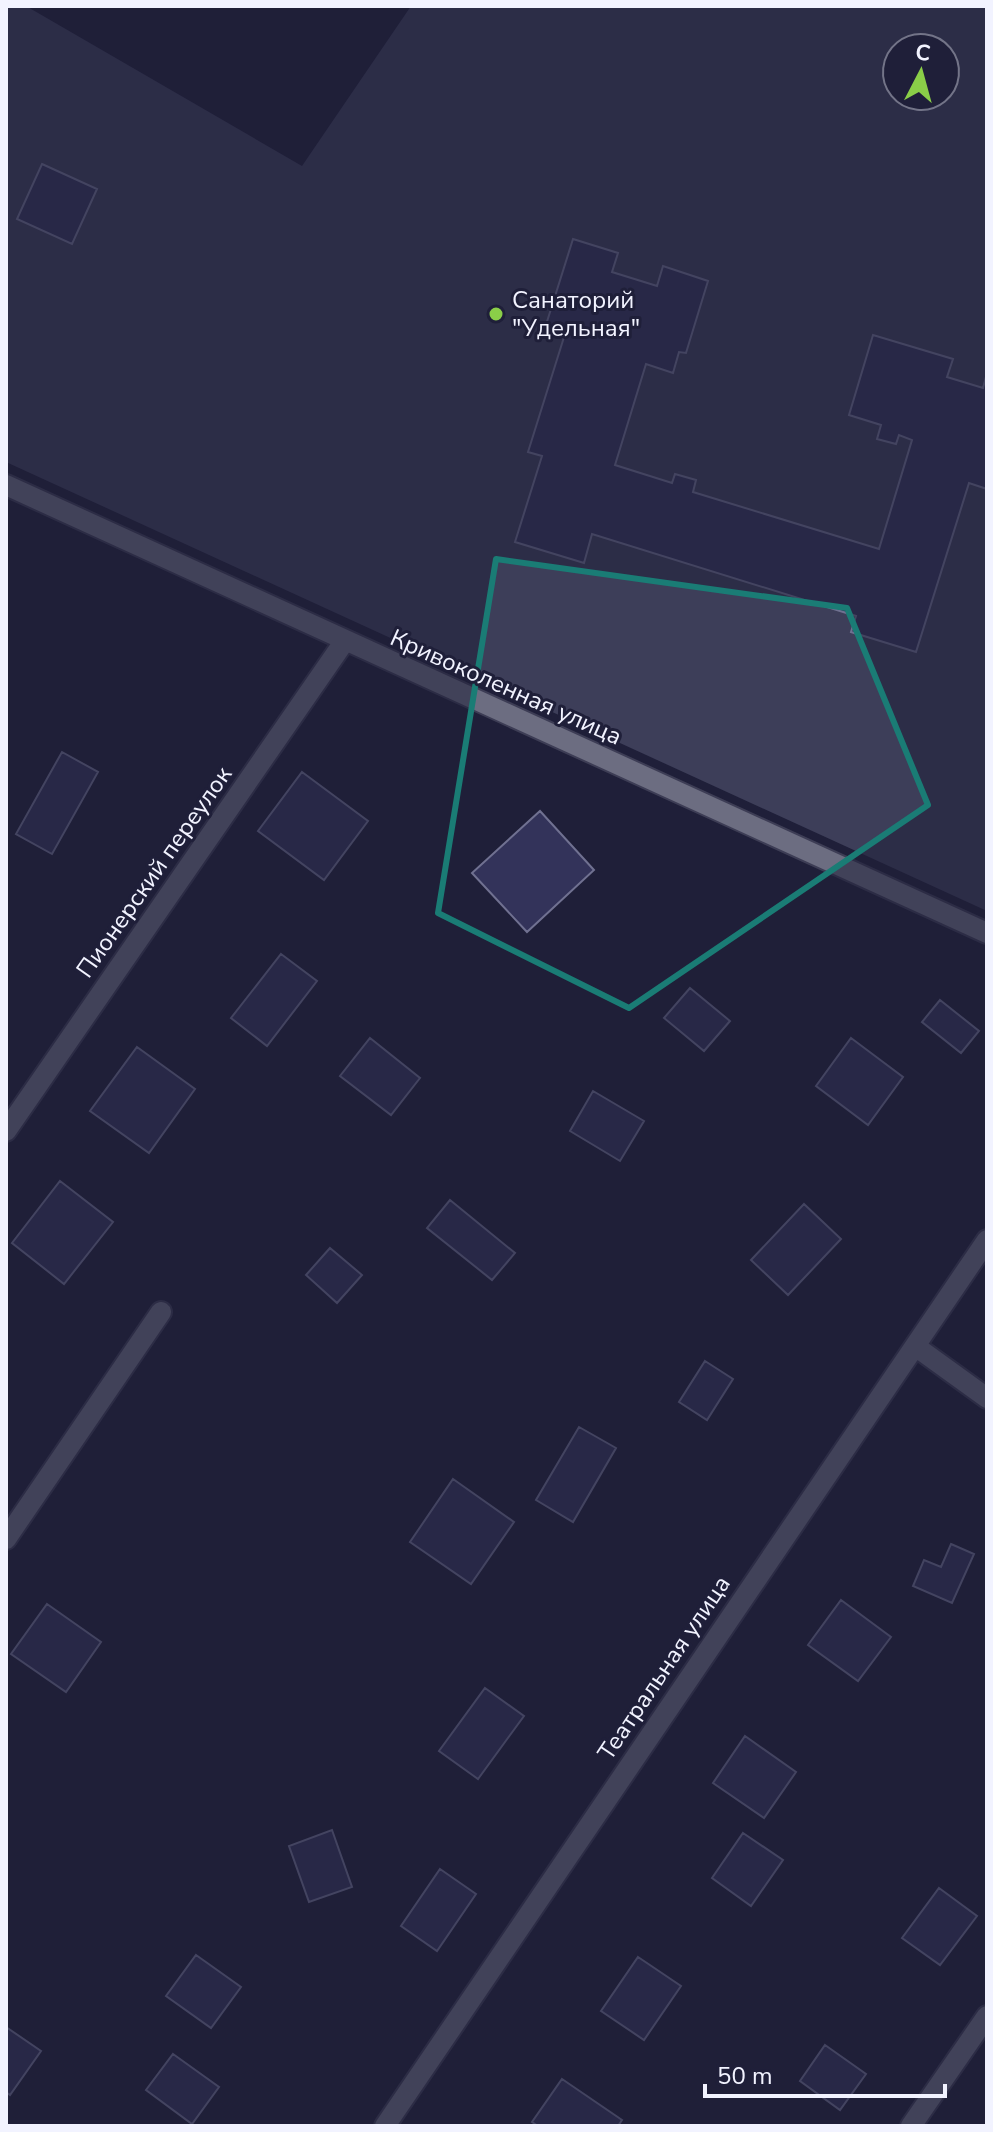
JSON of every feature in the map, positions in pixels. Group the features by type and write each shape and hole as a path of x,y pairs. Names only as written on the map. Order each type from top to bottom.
{"street":[{"name":"Кривоколенная улица","path":"6,485 344,642 987,933"},
{"name":"Пионерский переулок","path":"6,1131 344,642"},
{"name":"Театральная улица","path":"385,2126 987,1240"},
{"path":"6,1539 161,1312"},
{"path":"915,1346 987,1398"},
{"path":"911,2126 987,2016"}],"highlighted area":[{"path":"496,559 847,608 928,805 629,1008 438,913"}],"shaded area":[{"name":"Санаторий \"Удельная\"","path":"6,6 26,6 302,166 411,6 987,6 987,911 6,462"}],"building":[{"path":"42,164 97,189 72,244 17,219"},
{"path":"573,239 618,253 612,272 657,286 663,266 708,281 686,353 679,352 673,373 646,364 615,465 672,483 675,474 696,480 693,492 879,549 912,440 899,435 896,444 877,439 881,425 849,415 873,335 953,359 947,377 983,388 987,373 987,489 969,483 916,652 851,632 856,616 592,534 584,563 515,542 542,456 528,452 565,334 545,328"},
{"path":"62,752 98,772 52,854 16,834"},
{"path":"302,772 368,821 324,880 258,831"},
{"path":"540,811 594,870 527,932 472,873"},
{"path":"281,954 317,981 267,1046 231,1018"},
{"path":"690,988 730,1021 704,1051 664,1018"},
{"path":"940,1000 979,1031 961,1053 922,1022"},
{"path":"370,1038 420,1078 391,1115 340,1076"},
{"path":"851,1038 903,1077 868,1125 816,1086"},
{"path":"137,1047 195,1089 149,1153 90,1111"},
{"path":"593,1091 644,1121 620,1161 570,1131"},
{"path":"60,1181 113,1222 64,1284 12,1243"},
{"path":"450,1200 515,1253 492,1280 427,1228"},
{"path":"804,1204 841,1239 788,1295 751,1260"},
{"path":"330,1248 362,1275 337,1303 306,1275"},
{"path":"705,1361 733,1379 707,1420 679,1402"},
{"path":"579,1427 616,1448 573,1522 536,1500"},
{"path":"453,1479 514,1522 471,1584 410,1542"},
{"path":"951,1544 974,1554 952,1603 913,1586 924,1560 941,1567"},
{"path":"841,1600 891,1637 858,1681 808,1645"},
{"path":"47,1604 101,1642 66,1692 11,1654"},
{"path":"485,1688 524,1716 478,1779 439,1751"},
{"path":"745,1736 796,1772 764,1818 713,1783"},
{"path":"332,1830 352,1887 309,1902 289,1846"},
{"path":"743,1833 783,1860 751,1906 712,1878"},
{"path":"440,1869 476,1894 437,1951 401,1926"},
{"path":"939,1888 977,1916 940,1965 902,1938"},
{"path":"196,1955 241,1987 211,2028 166,1996"},
{"path":"638,1957 681,1986 644,2040 601,2011"},
{"path":"6,2027 41,2051 10,2095 6,2092"},
{"path":"825,2045 866,2074 840,2110 800,2081"},
{"path":"173,2054 219,2087 192,2124 146,2090"},
{"path":"562,2079 622,2120 618,2126 538,2126 532,2122"}],"place":[{"name":"Санаторий \"Удельная\"","path":"496,314"}]}
